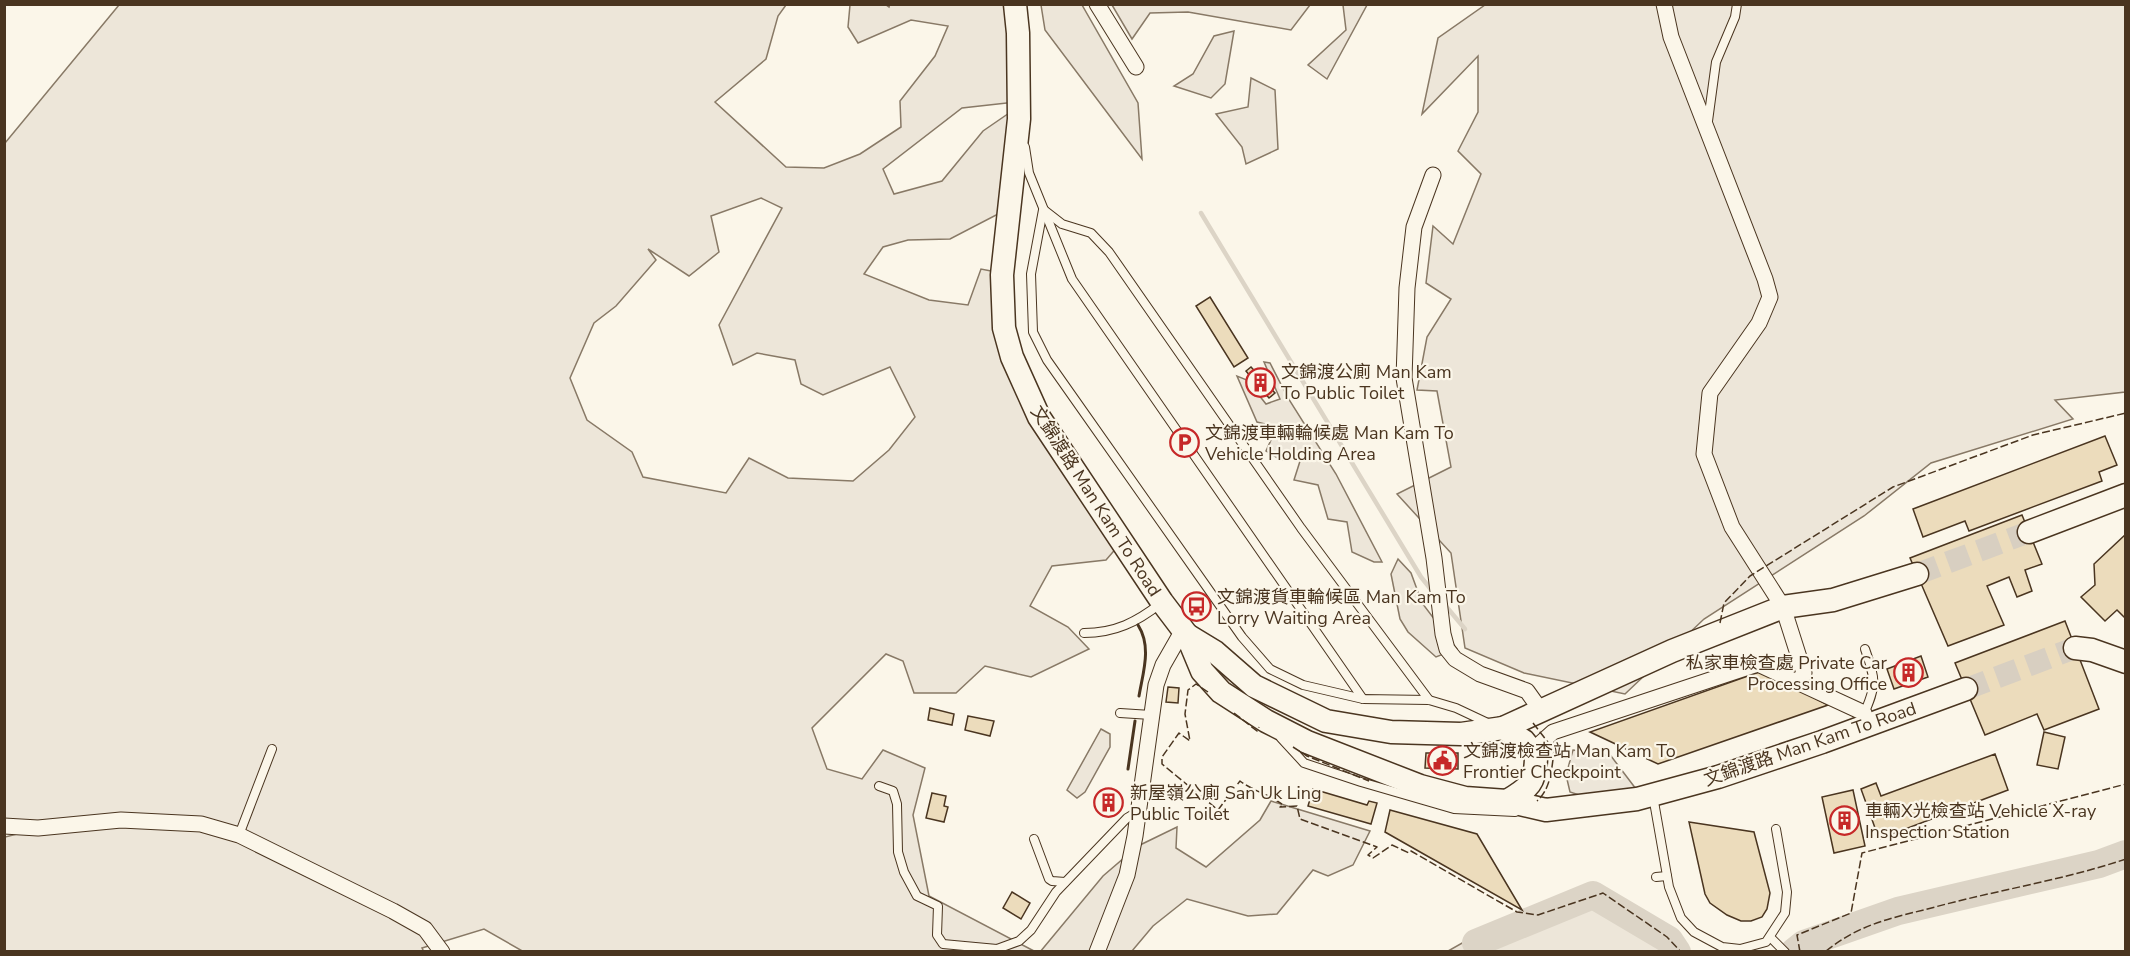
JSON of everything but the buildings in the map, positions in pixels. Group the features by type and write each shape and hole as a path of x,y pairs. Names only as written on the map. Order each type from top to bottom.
{"main road":[{"name":"文錦渡路 Man Kam To Road","path":"1015,4 1018,33 1019,119 1002,275 1004,328 1012,357 1039,417 1185,633 1202,671 1221,692 1266,721 1307,742 1420,786 1465,798 1507,801 1546,810 1636,799 1718,777 1861,721 1966,689"},
{"path":"2029,532 2126,495"},
{"name":"文錦渡路 Man Kam To Road","path":"1185,633 1215,652 1254,686 1326,721 1391,732 1461,734 1503,728 1672,651 1783,607 1833,600 1917,574"},
{"path":"2075,648 2092,650 2126,662"},
{"path":"1503,728 1524,741 1536,756 1536,774 1527,790 1507,801"}],"street":[{"path":"1097,4 1136,67"},
{"path":"1664,4 1671,37 1766,279 1770,297 1759,323 1710,393 1704,454 1732,527 1783,607 1804,673 1798,682"},
{"path":"1432,176 1414,227 1407,288 1404,378 1434,558 1443,634 1447,649 1455,659 1480,674 1527,691 1537,705 1534,714"},
{"path":"1097,951 1127,875 1156,685 1162,665 1185,633"},
{"path":"1532,751 1553,732 1758,663 1798,682 1861,721"},
{"path":"4,826 38,828 121,820 201,824 239,835 388,909 425,929 442,951"}],"lane":[{"path":"1707,129 1716,62 1735,17 1737,4"},
{"path":"1019,119 1029,173 1072,279 1363,699"},
{"path":"1043,210 1031,274 1033,332 1047,360 1242,637 1270,669 1303,685 1363,699 1429,700 1456,708 1503,728"},
{"path":"1043,210 1062,224 1090,233 1109,252 1301,528 1429,700"},
{"path":"1084,633 1100,633 1123,628 1142,618 1162,602"},
{"path":"1861,721 1875,685 1865,649"},
{"path":"1120,713 1151,715"},
{"name":"文錦渡路 Man Kam To Road","path":"1266,721 1304,763 1361,782 1454,809 1505,813 1546,810"},
{"path":"239,835 272,749"},
{"path":"879,786 894,791 897,804 898,852 903,872 917,896 938,906 937,935 943,944 998,949 1019,941 1031,930 1065,882 1127,818 1138,811"},
{"path":"1653,795 1669,887 1681,918 1694,932 1722,947 1740,949 1766,942 1785,913 1787,892 1776,829"},
{"path":"1034,839 1048,879 1065,882"},
{"path":"1656,877 1667,876"},
{"path":"1770,937 1785,951"}],"shaded area":[{"path":"890,4 1015,5 1024,101 962,108 883,169 894,194 942,181 983,131 1015,109 1002,212 950,239 908,240 883,247 864,274 929,300 968,305 981,269 996,272 1004,359 1119,545 1106,560 1052,566 1030,606 1068,627 1089,649 1031,677 985,666 956,693 914,693 903,661 886,654 812,728 827,769 862,779 883,750 925,768 913,815 929,896 1034,951 524,952 484,929 422,948 424,952 5,951 5,837 37,829 5,830 5,143 119,5 786,5 778,16 766,59 715,102 786,167 824,168 860,154 901,127 900,101 935,56 948,26 911,20 858,43 848,27 850,5 886,5 889,7","holes":["761,198 782,208 719,325 733,365 757,353 795,360 801,384 823,395 890,367 915,417 889,450 853,481 788,478 749,458 726,493 643,477 632,452 587,420 570,378 594,323 616,306 656,260 648,249 689,276 719,252 711,216"]},
{"path":"1041,5 1082,5 1138,103 1142,159 1045,30"},
{"path":"1112,5 1310,5 1291,30 1188,12 1150,13 1132,39"},
{"path":"1343,5 1367,5 1327,79 1308,65 1346,30"},
{"path":"1485,5 2125,5 2125,392 2055,400 2073,419 1931,463 1864,516 1704,619 1625,694 1524,673 1465,648 1451,553 1397,494 1451,467 1437,391 1417,390 1427,337 1451,299 1426,283 1433,226 1453,244 1481,174 1458,151 1478,112 1478,56 1422,114 1438,38"},
{"path":"1234,31 1225,84 1211,98 1174,86 1193,74 1214,36"},
{"path":"1251,78 1275,90 1278,149 1246,164 1242,147 1216,114 1248,107"},
{"path":"1264,362 1270,363 1288,398 1336,474 1382,562 1374,562 1352,552 1347,522 1328,519 1318,485 1294,480 1301,458 1281,460 1266,451 1277,427 1257,422 1237,376 1247,380 1266,404 1280,399"},
{"path":"1398,559 1411,573 1422,603 1457,649 1436,657 1408,632 1400,619 1391,574"},
{"path":"1101,729 1110,734 1110,747 1085,792 1077,798 1067,790"},
{"path":"1573,750 1611,756 1636,789 1582,796 1570,792 1566,775"},
{"path":"1271,801 1370,831 1353,865 1328,876 1313,870 1277,914 1248,916 1187,899 1153,926 1132,951 1040,952 1103,876 1138,846 1177,827 1176,848 1206,867 1260,820"},
{"path":"1588,887 1664,932 1680,951 1448,951 1517,912 1551,909 1567,893"}],"waterway":[{"path":"1201,213 1421,577 1433,592"},
{"path":"1445,605 1465,629"},
{"path":"1794,952 1804,944 1898,911 2099,864 2126,854"},
{"path":"1476,943 1593,895 1669,940 1677,952"}],"tunnel":[{"path":"1917,574 2029,532"},
{"path":"1966,689 2075,648"}],"fence":[{"path":"1720,623 1724,603 1750,576 1893,487 2033,435 2126,413"},
{"path":"1208,692 1196,684 1188,690 1185,714 1190,741 1179,733 1162,757 1162,764 1218,810 1240,781 1283,805 1280,807 1297,806 1300,819 1377,847 1368,855 1373,858 1392,845 1409,853 1411,851 1517,912 1538,915 1603,893 1667,937 1681,952"},
{"path":"1234,713 1257,731 1259,727"},
{"path":"1533,723 1554,750 1548,784 1537,801"},
{"path":"1293,747 1307,756 1369,781"},
{"path":"1800,952 1797,935 1851,913 1862,853 2126,784"},
{"path":"1826,951 1852,934 1891,918 2078,873 2126,859"}],"wall":[{"path":"1138,625 1146,651 1139,696"},
{"path":"1128,769 1135,721"}],"place":[{"name":"文錦渡公廁 Man Kam To Public Toilet","path":"1260,382"},
{"name":"文錦渡車輛輪候處 Man Kam To Vehicle Holding Area","path":"1184,443"},
{"name":"文錦渡貨車輪候區 Man Kam To Lorry Waiting Area","path":"1196,607"},
{"name":"私家車檢查處 Private Car Processing Office","path":"1908,673"},
{"name":"文錦渡檢查站 Man Kam To Frontier Checkpoint","path":"1442,761"},
{"name":"新屋嶺公廁 San Uk Ling Public Toilet","path":"1109,803"},
{"name":"車輛X光檢查站 Vehicle X-ray Inspection Station","path":"1844,821"}]}
